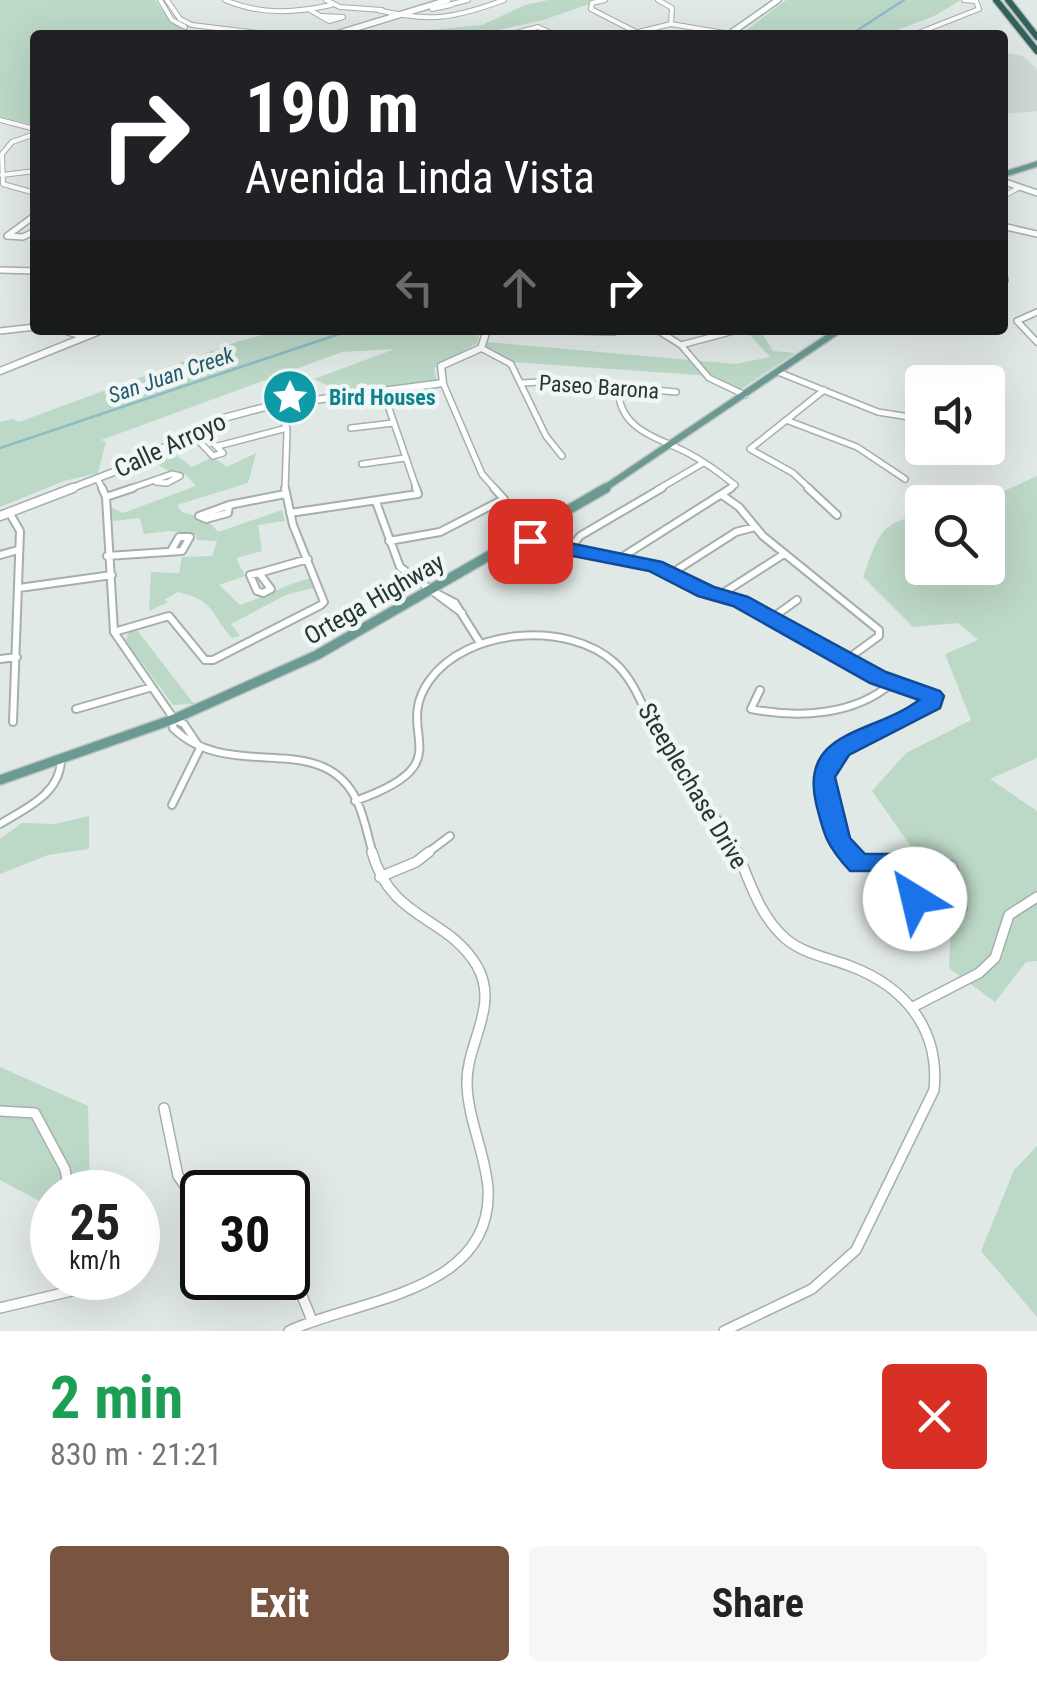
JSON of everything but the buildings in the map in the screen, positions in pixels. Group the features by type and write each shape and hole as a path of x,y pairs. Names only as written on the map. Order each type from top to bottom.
{"highway":[{"path":"996,0 1037,52"},
{"path":"1008,0 1037,37"},
{"path":"1022,36 1020,42 1035,60"}],"main road":[{"path":"735,30 778,0"},
{"path":"348,30 450,2"},
{"path":"1008,177 1037,164"},
{"path":"1008,183 1037,194"},
{"name":"Ortega Highway","path":"0,780 174,719 316,655 671,446 832,335"}],"street":[{"path":"225,0 247,9 309,10 331,4 422,20 451,19 504,0"},
{"path":"326,0 331,4"},
{"path":"450,2 468,0"},
{"path":"605,0 592,3 590,9 633,30"},
{"path":"658,0 672,8 671,24"},
{"path":"928,30 979,9 976,1 964,0"},
{"path":"164,1 180,20 192,26 224,30"},
{"path":"164,1 172,20 186,28 205,30"},
{"path":"309,10 322,16"},
{"path":"640,30 671,24 700,30"},
{"path":"0,120 30,129"},
{"path":"30,134 6,147 1,175 3,184 30,191"},
{"path":"1,175 30,172"},
{"path":"1008,194 1018,188"},
{"path":"30,219 7,236 23,237 30,233"},
{"path":"1008,227 1037,234"},
{"path":"0,270 30,272"},
{"path":"1037,312 1016,320 1037,342"},
{"path":"0,331 30,328"},
{"path":"79,335 87,337"},
{"path":"83,335 87,337"},
{"path":"0,368 91,335"},
{"path":"388,541 440,532 504,500 482,474 443,384 441,366 480,348 485,335"},
{"path":"665,335 682,345 710,378 745,395"},
{"path":"682,345 719,335"},
{"path":"480,348 511,364 546,436 562,456"},
{"path":"778,372 878,412 905,416"},
{"name":"Paseo Barona","path":"522,383 676,392"},
{"name":"Calle Arroyo","path":"0,516 152,456 201,427 279,404 443,384"},
{"path":"618,386 617,404 627,422 735,485 620,559"},
{"path":"824,390 750,449 793,473 836,515"},
{"path":"290,513 418,494 383,391"},
{"path":"114,632 169,616 205,660 213,660 324,602 297,542 285,494 290,452 279,404"},
{"path":"786,420 857,447 905,479"},
{"path":"352,428 393,423"},
{"path":"218,446 287,428"},
{"path":"362,464 405,458"},
{"path":"568,551 580,536 702,463"},
{"path":"97,478 106,498 114,632 174,719 173,728 185,744 237,757 307,760 334,773 365,822 380,876 406,909 466,951 482,975 484,1014 469,1055 466,1081 490,1176 482,1226 460,1260 434,1280 397,1296 311,1318 288,1331"},
{"path":"106,498 156,482"},
{"path":"230,505 228,513 209,519 200,516 230,505 285,494"},
{"path":"722,494 739,506 755,528 784,554 880,630 878,636 846,660"},
{"path":"354,801 384,790 418,761 422,751 420,698 447,662 480,643 453,604 400,567 376,502"},
{"path":"8,512 20,531 13,722"},
{"path":"671,573 736,532 755,528"},
{"path":"521,537 671,573 719,596 741,601 892,683 927,692 932,702 840,750 828,762 822,787 835,836 859,864 893,861 915,899 904,915 911,927 950,916 962,908 952,866"},
{"path":"0,555 18,550"},
{"path":"108,556 172,551"},
{"path":"719,596 784,554"},
{"path":"258,572 271,589 263,593 257,591 248,577 258,572 308,560"},
{"path":"19,588 112,575"},
{"path":"772,618 798,600"},
{"name":"Steeplechase Drive","path":"480,643 512,638 567,642 599,651 618,665 662,744 731,840 770,923 802,949 878,978 913,1007 932,1034 938,1060 934,1090 856,1250 826,1280 724,1331"},
{"path":"0,658 17,657"},
{"path":"760,690 751,709 839,710 876,696 892,683"},
{"path":"76,709 152,687"},
{"path":"172,804 200,748"},
{"path":"0,824 56,786 63,772 61,760"},
{"path":"380,876 416,862 450,836"},
{"path":"913,1007 979,973 995,958 1010,914 1037,898"},
{"path":"164,1108 180,1179"},
{"path":"0,1111 35,1114 65,1170"},
{"path":"0,1308 34,1300"},
{"path":"304,1300 311,1318"}],"shaded area":[{"path":"1008,53 1023,56 1037,69 1037,111 1008,114"}],"green space":[{"path":"0,0 155,0 170,19 192,30 30,30 30,124 0,117"},
{"path":"548,0 601,0 498,30 429,30 482,25 525,5"},
{"path":"786,0 961,0 897,30 747,30"},
{"path":"263,335 479,335 477,343 434,368 437,382 332,395 329,386 314,379 395,349 342,352 101,440 106,442 98,473 64,481 0,507 0,422 19,422"},
{"path":"750,335 763,335 773,351 795,353 740,390 711,376 512,362 484,348 486,342 736,364 770,357"},
{"path":"172,452 192,467 213,457 227,467 256,453 248,483 177,505 199,522 209,522 218,532 282,510 285,521 258,525 262,551 236,558 245,576 219,585 240,605 311,578 313,588 286,595 231,624 240,636 232,638 206,604 178,592 149,611 151,572 179,573 182,557 212,556 217,541 197,540 196,535 169,531 144,534 140,518 113,521 111,507 123,513 196,486 185,474 170,472 154,462"},
{"path":"1037,476 1037,758 990,779 1037,811 1037,961 1026,962 995,1002 949,968 953,880 910,845 872,791 906,753 971,720 945,654 978,640 958,623 913,627 863,577 881,534 905,519 905,585 1005,585 1005,491"},
{"path":"137,630 194,704 173,705 126,641 128,633"},
{"path":"89,816 89,849 48,855 0,874 0,839 22,823 55,824"},
{"path":"0,1067 88,1106 89,1170 30,1170 30,1196 0,1180"},
{"path":"1037,1146 1037,1317 981,1251 1014,1170"}],"waterway":[{"name":"San Juan Creek","path":"858,30 904,0"},
{"name":"San Juan Creek","path":"0,448 336,335"}],"place":[{"name":"Bird Houses","path":"290,397"}],"route":[{"path":"530,541 544,547 655,566 706,591 741,601 878,678 932,696 932,702 921,710 840,750 828,762 822,777 838,842 859,864 893,861 915,899"}]}
